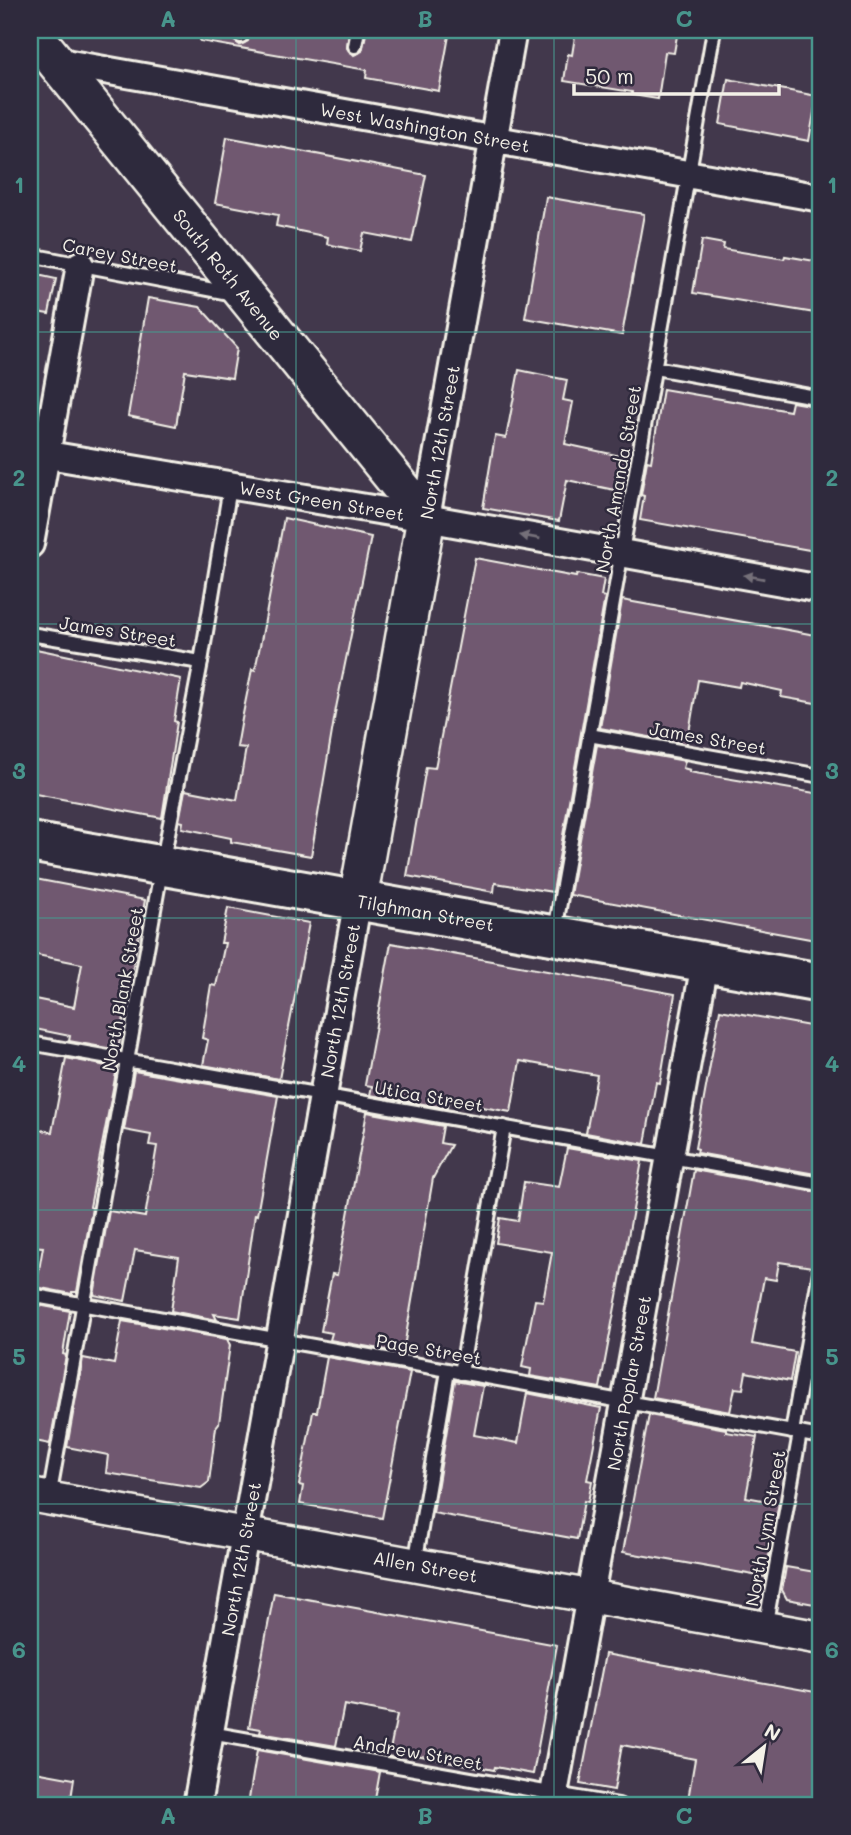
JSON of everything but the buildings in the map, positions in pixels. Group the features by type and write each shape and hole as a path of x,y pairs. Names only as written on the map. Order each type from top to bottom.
{"main road":[{"name":"South Roth Avenue","path":"30,30 43,60 245,296 426,518"},
{"name":"North 12th Street","path":"358,899 426,518"},
{"name":"Tilghman Street","path":"30,842 821,983"}],"street":[{"name":"North 12th Street","path":"426,518 513,30"},
{"name":"West Washington Street","path":"43,60 821,198"},
{"path":"30,544 37,453 80,265"},
{"name":"West Green Street","path":"37,453 426,518 821,589"},
{"name":"North 12th Street","path":"197,1805 358,899"},
{"name":"North Poplar Street","path":"553,1800 705,963"},
{"name":"Allen Street","path":"39,1496 821,1638"}],"lane":[{"path":"355,46 358,30"},
{"name":"North Amanda Street","path":"555,935 714,30"},
{"name":"Carey Street","path":"30,255 245,296"},
{"path":"656,368 821,398"},
{"name":"North Blank Street","path":"39,1496 84,1305 201,662 230,487"},
{"name":"James Street","path":"30,634 201,662"},
{"name":"James Street","path":"589,735 821,776"},
{"name":"Utica Street","path":"30,1043 821,1184"},
{"path":"415,1564 504,1127"},
{"name":"North Lynn Street","path":"765,1628 821,1266"},
{"name":"Page Street","path":"30,1295 821,1437"},
{"name":"Andrew Street","path":"210,1733 553,1800 620,1805"}]}
